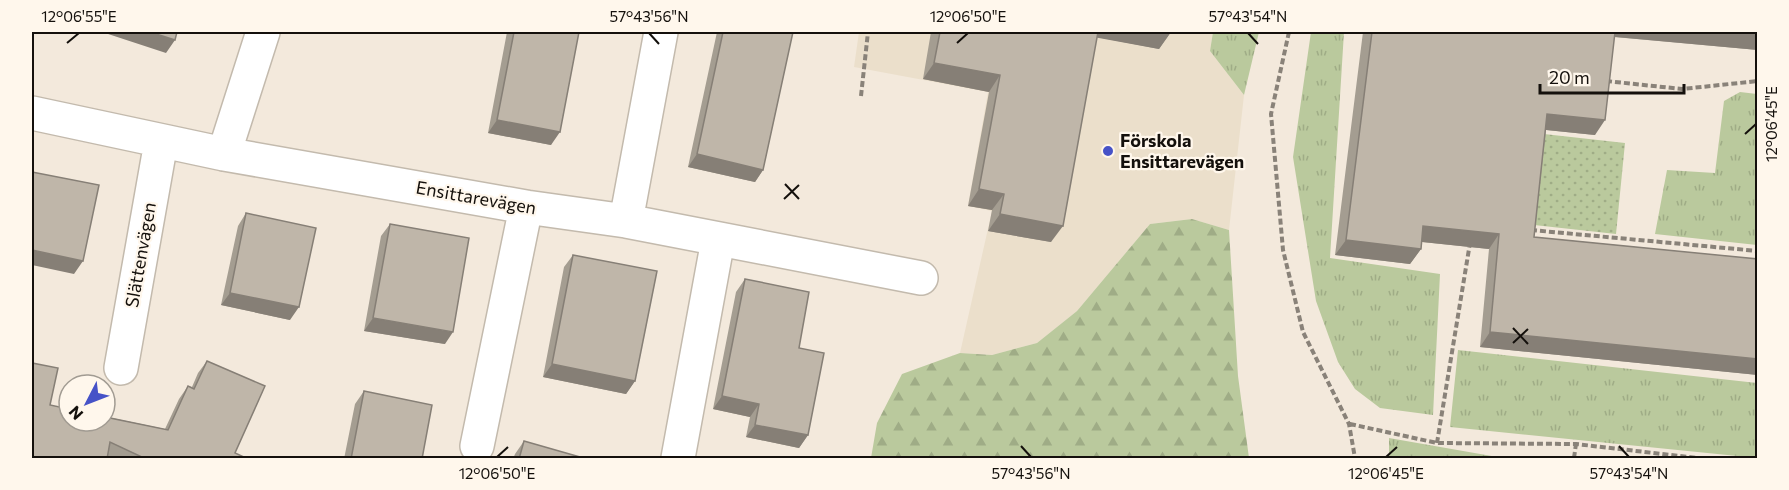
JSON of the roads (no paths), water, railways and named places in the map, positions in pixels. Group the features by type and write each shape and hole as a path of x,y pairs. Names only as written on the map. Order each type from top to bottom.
{"street":[{"path":"224,154 263,32"},
{"path":"626,221 661,32"},
{"name":"Ensittarevägen","path":"32,113 224,154 526,207 626,221 921,278"},
{"name":"Slättenvägen","path":"121,369 161,142"},
{"path":"477,446 526,207"},
{"path":"678,459 718,240"}],"place":[{"name":"Förskola Ensittarevägen","path":"1108,151"}]}
